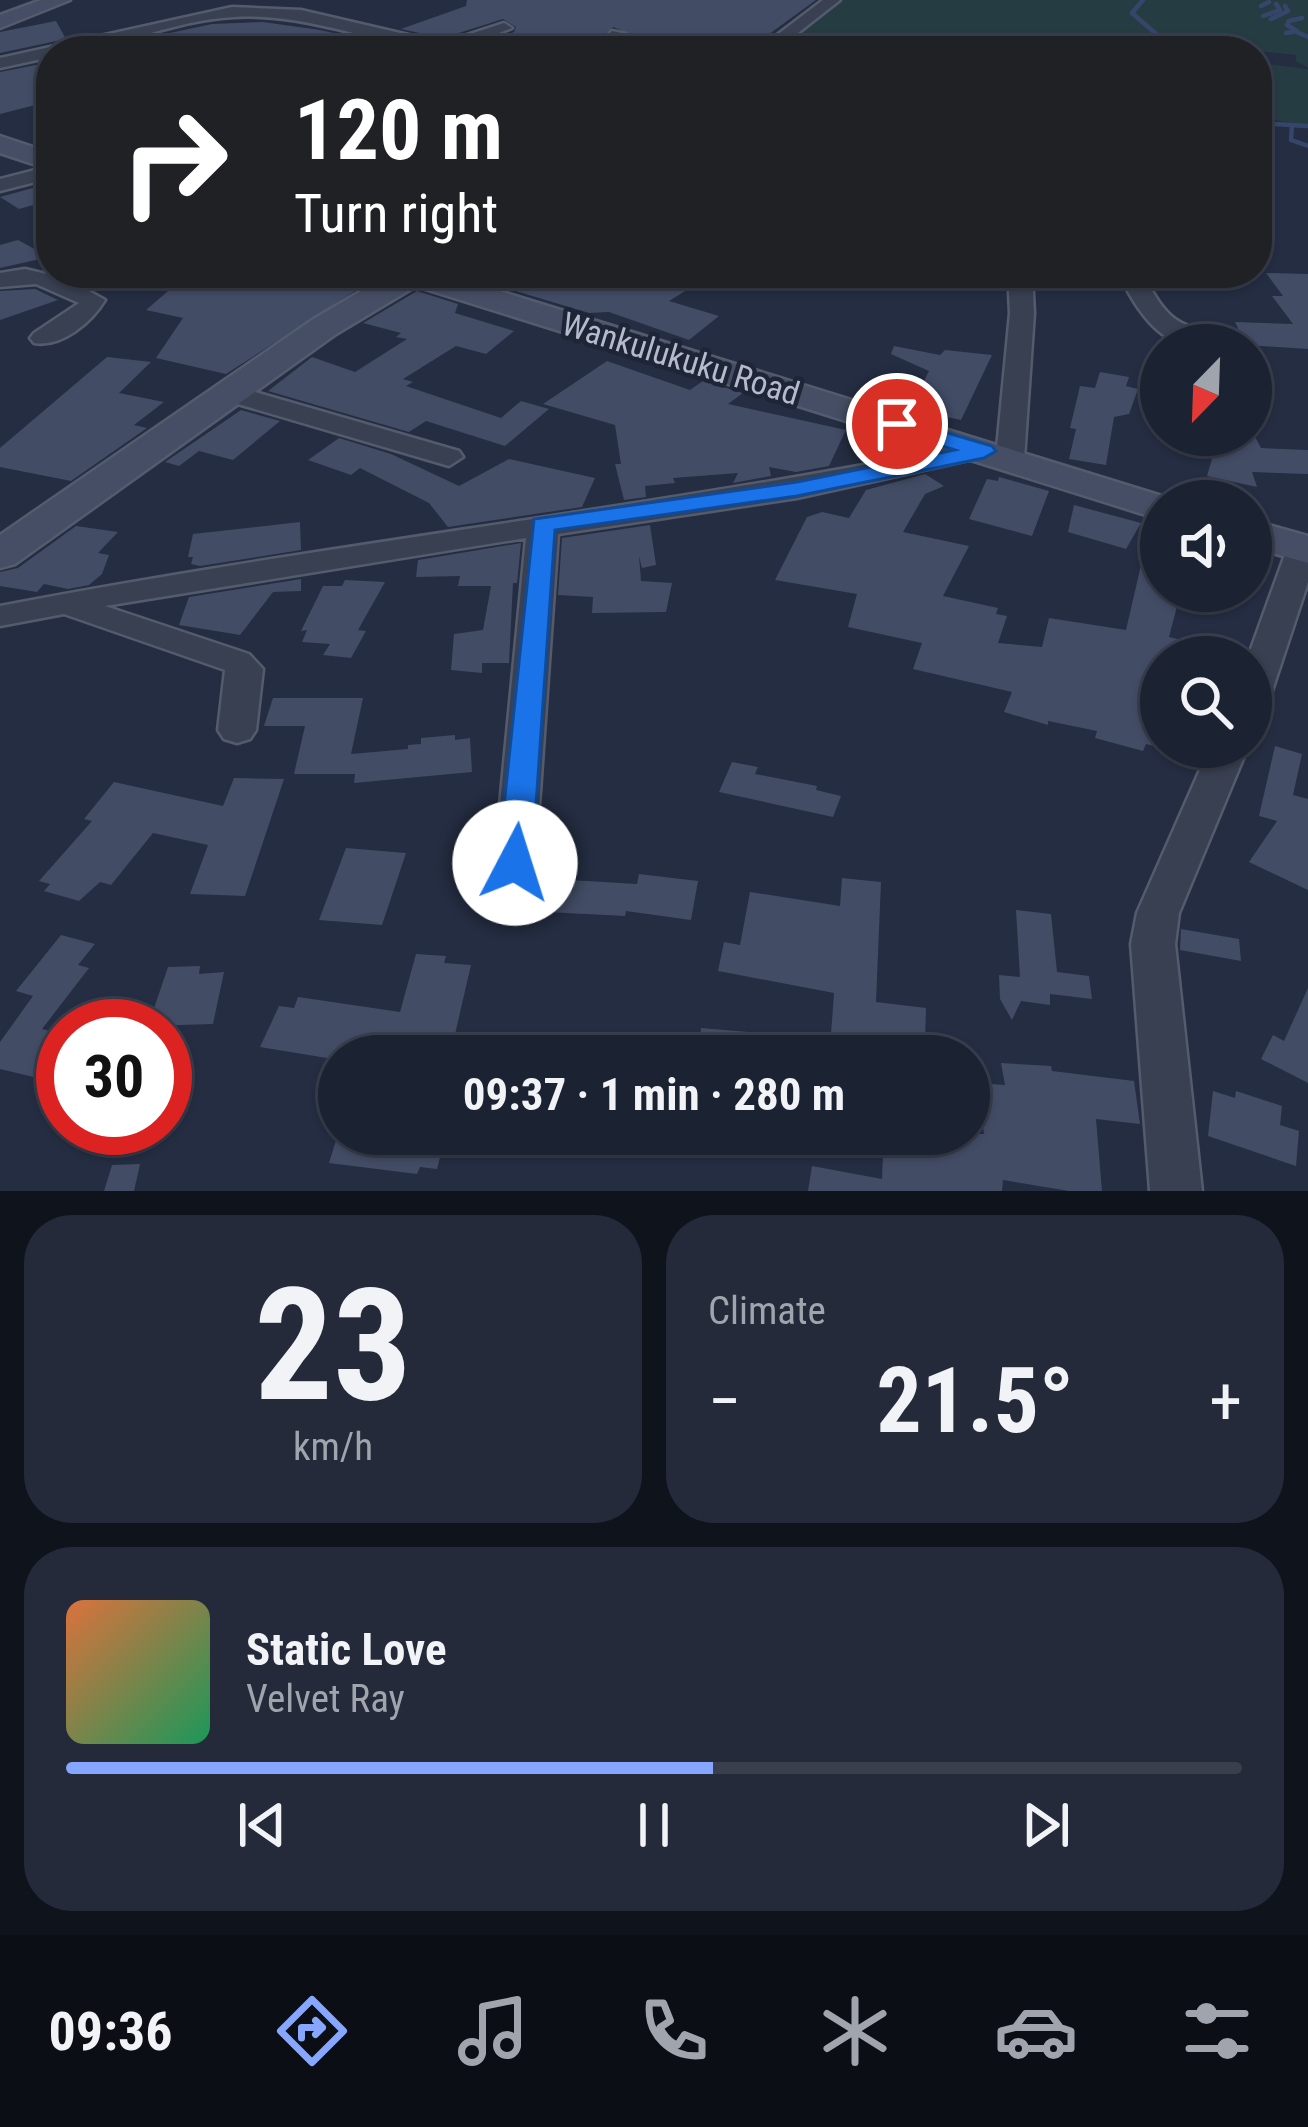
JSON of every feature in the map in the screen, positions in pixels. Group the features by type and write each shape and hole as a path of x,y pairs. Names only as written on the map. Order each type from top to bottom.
{"main road":[{"path":"0,22 60,0"},
{"path":"0,144 36,157"},
{"path":"0,554 324,327 389,288"},
{"name":"Wankulukuku Road","path":"457,288 1140,499"},
{"path":"1272,539 1306,550"}],"street":[{"path":"781,36 833,0"},
{"path":"123,36 232,11 301,15 393,36"},
{"path":"483,36 504,28"},
{"path":"0,63 36,56"},
{"path":"0,185 36,176"},
{"path":"43,338 86,313 93,300 70,288"},
{"path":"0,616 543,524 997,455 1022,313 1020,288"},
{"path":"1138,288 1157,324"},
{"path":"231,393 309,422 361,431 449,458"},
{"path":"511,907 543,524"},
{"path":"1272,643 1306,550"},
{"path":"66,603 237,662 245,669 237,730"},
{"path":"1176,1191 1153,944 1158,913 1220,768"}],"shaded area":[{"path":"838,0 1308,0 1308,68 1296,61 1296,55 1272,53 1272,36 789,36"},
{"path":"1272,65 1308,69 1308,126 1272,120"}],"building":[{"path":"467,0 816,0 767,36 628,36 613,27 604,36 504,36 516,27 503,19 449,36 401,29 466,6"},
{"path":"56,21 64,36 36,36 36,45 0,53 0,32"},
{"path":"263,22 347,36 156,36 212,24"},
{"path":"36,65 36,105 0,114 0,72"},
{"path":"36,187 36,204 19,209 0,197"},
{"path":"18,240 36,250 36,260 0,268 0,245"},
{"path":"1272,273 1308,274 1308,349 1272,347 1272,324 1236,324 1235,322 1293,324 1272,296 1283,296"},
{"path":"172,288 360,288 226,374 156,358 183,318 146,310"},
{"path":"506,288 680,288 687,290 669,301 719,316 689,340 609,312 589,313"},
{"path":"35,289 58,300 0,320 0,291"},
{"path":"417,291 458,304 455,313 514,331 486,354 456,346 403,379 413,382 406,386 501,418 521,401 549,409 505,446 426,421 409,432 268,391 312,357 355,372 407,339 363,323"},
{"path":"894,346 940,355 945,350 992,355 961,420 910,409 929,371 891,354"},
{"path":"107,357 151,362 119,393 164,402 134,425 147,428 71,481 0,467 0,448"},
{"path":"607,361 690,390 703,381 743,393 728,404 846,430 829,466 796,472 769,467 771,476 733,483 738,473 673,478 675,483 645,486 646,497 624,500 615,464 621,464 615,425 543,404"},
{"path":"1100,372 1129,377 1126,386 1138,389 1129,414 1114,417 1106,465 1069,459 1076,429 1070,428 1080,386 1095,388"},
{"path":"241,410 280,421 233,460 199,451 179,466 165,462"},
{"path":"339,438 391,454 459,486 509,459 595,478 582,507 448,527 429,503 360,468 351,475 308,460"},
{"path":"1272,448 1308,450 1308,474 1252,472 1255,480 1207,476 1213,456 1272,456"},
{"path":"925,474 944,486 925,494 903,532 969,546 943,596 998,608 996,614 1007,616 998,643 1042,647 1049,618 1126,630 1140,569 1140,612 1176,612 1169,636 1140,636 1140,750 1095,738 1097,731 1048,721 1048,725 1004,712 1012,692 913,669 922,643 848,627 857,594 775,580 807,517 822,512 849,518 866,490"},
{"path":"999,477 1049,491 1032,536 969,519 987,479 998,481"},
{"path":"1074,505 1140,523 1126,549 1068,532"},
{"path":"300,522 301,550 200,566 191,564 193,557 188,557 193,534"},
{"path":"650,525 656,565 642,568 639,556 641,581 672,583 666,612 592,613 593,597 558,595 562,538"},
{"path":"76,526 118,532 98,553 109,555 102,574 89,585 68,589 44,584 37,592 0,586 0,572 18,568"},
{"path":"521,543 517,583 513,583 509,663 482,663 482,673 451,670 454,634 483,630 491,586 458,586 460,576 416,577 418,560"},
{"path":"301,579 301,591 273,592 240,635 179,625 189,597"},
{"path":"345,580 385,582 358,630 366,631 351,658 323,655 330,644 302,642 307,630 301,631 323,586 342,586"},
{"path":"273,698 363,698 351,754 408,749 408,745 421,744 421,738 455,735 455,740 470,738 472,772 354,783 355,774 294,774 305,726 264,726"},
{"path":"1275,746 1302,754 1293,795 1308,799 1308,890 1249,862 1277,821 1259,816"},
{"path":"732,762 758,767 755,774 817,786 816,790 841,796 833,817 719,792"},
{"path":"234,778 284,779 245,896 190,894 208,845 153,833 111,885 100,882 79,901 44,891 50,884 39,881 92,821 84,819 114,782 223,806"},
{"path":"346,848 406,853 382,925 319,920"},
{"path":"639,874 698,881 691,920 626,911 625,916 546,912 552,879 637,884"},
{"path":"842,878 881,882 876,1002 926,1008 925,1035 831,1034 834,993 718,971 724,942 740,945 750,892 840,906"},
{"path":"1016,910 1051,914 1057,972 1089,976 1092,999 1050,994 1050,1005 1021,1001 1012,1020 1000,999 999,975 1020,977"},
{"path":"1181,929 1239,939 1241,961 1180,950"},
{"path":"61,935 95,944 78,965 89,968 65,999 36,999 36,1078 0,1069 0,1042 33,996 16,991"},
{"path":"416,954 446,956 444,963 471,965 455,1035 318,1035 318,1057 260,1047 279,1006 294,1008 298,997 400,1012"},
{"path":"200,966 199,974 224,972 213,1024 192,1025 192,999 157,999 168,967"},
{"path":"1308,988 1308,1083 1261,1059 1273,1035 1284,1041"},
{"path":"701,1028 748,1032 748,1035 700,1035"},
{"path":"1001,1063 1051,1066 1052,1071 1134,1081 1140,1124 1096,1119 1102,1191 1069,1191 1003,1180 1002,1191 808,1191 812,1166 882,1179 883,1155 990,1155 990,1084 1005,1085"},
{"path":"1213,1091 1235,1098 1236,1091 1282,1106 1280,1125 1299,1131 1296,1166 1208,1136"},
{"path":"331,1155 441,1155 437,1169 420,1167 417,1174 329,1163"},
{"path":"140,1164 134,1191 104,1191 112,1165"}],"waterway":[{"path":"1143,0 1132,13 1159,36"},
{"path":"1261,6 1269,2"},
{"path":"1263,16 1280,10 1276,4"},
{"path":"1271,19 1288,11 1285,6"},
{"path":"1295,31 1287,25 1289,21 1302,18"},
{"path":"1286,33 1295,31"},
{"path":"1295,31 1308,37"},
{"path":"1272,124 1292,125"},
{"path":"1292,125 1308,126"},
{"path":"1292,125 1291,140 1308,146"}],"route":[{"path":"515,863 543,524 797,489 984,451 897,424"}]}
